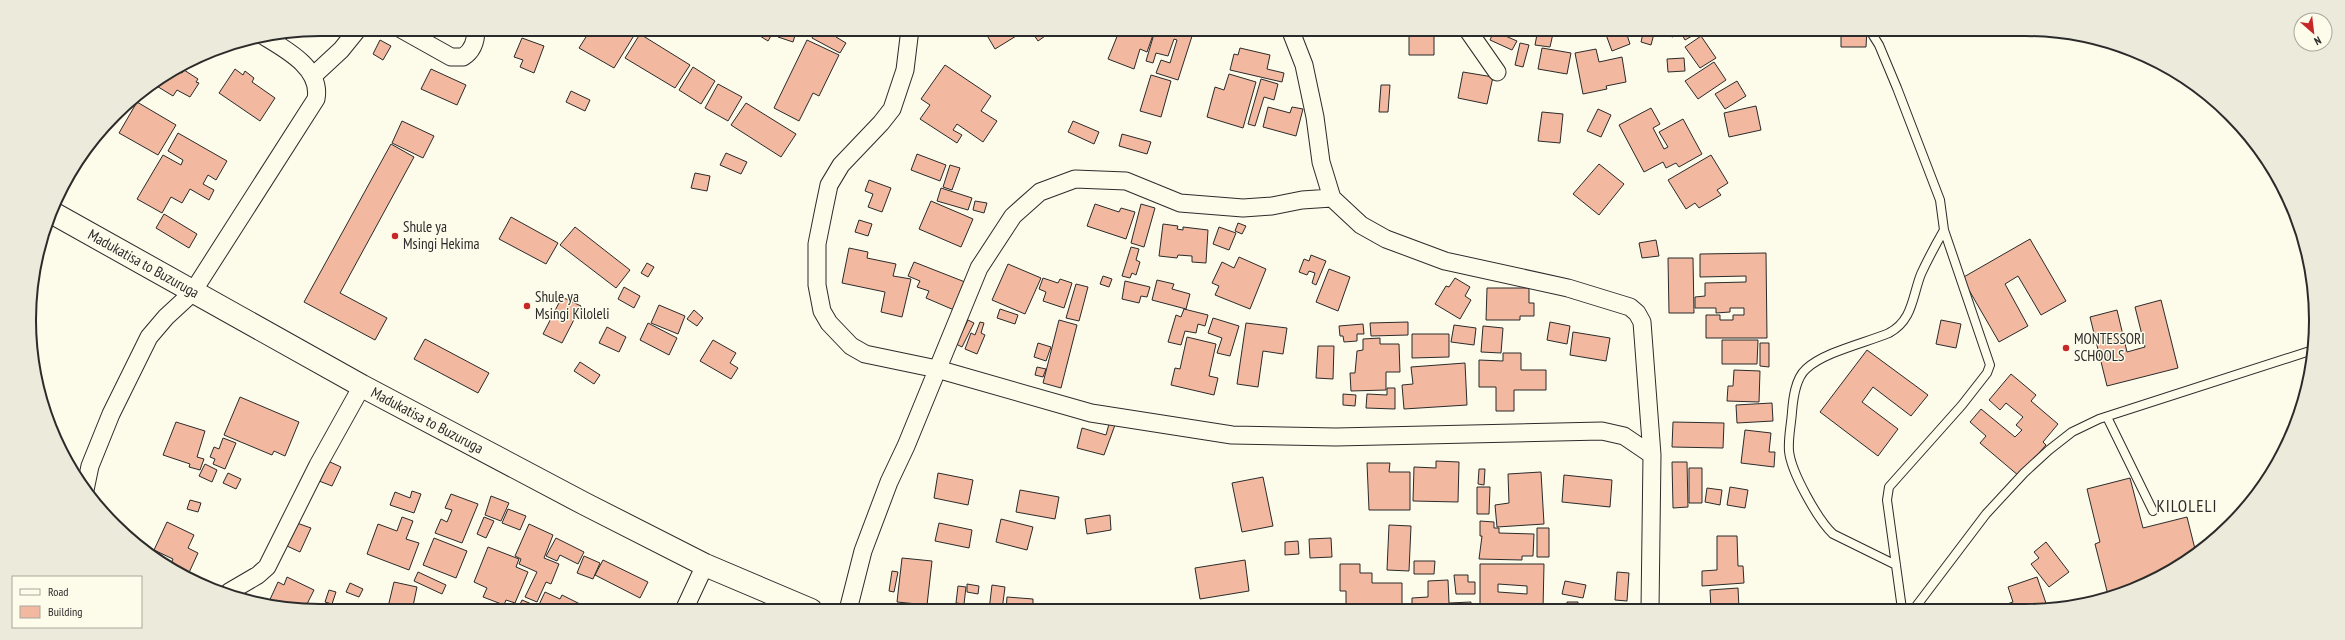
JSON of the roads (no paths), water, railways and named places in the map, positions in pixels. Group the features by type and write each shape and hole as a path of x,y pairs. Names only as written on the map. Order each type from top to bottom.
{"main road":[{"name":"Madukatisa to Buzuruga","path":"56,215 192,293 362,386 585,504 705,565 797,604"}],"street":[{"path":"313,76 341,50 352,36"},
{"path":"414,36 452,57 463,57 472,50 476,36"},
{"path":"909,36 905,70 892,109 881,123 841,165 829,185 817,244 817,285 822,310 829,323 851,346 865,354 937,369 1091,413 1232,435 1336,437 1602,432 1624,436 1652,455"},
{"path":"1293,36 1304,65 1321,162 1332,198 1361,225 1386,240 1445,260 1568,288 1630,307 1637,313 1642,322 1652,455 1650,604"},
{"path":"1472,36 1497,72"},
{"path":"87,482 90,466 110,414 146,343 166,317 192,293 316,99 318,89 313,76 293,54 270,40"},
{"path":"850,604 863,551 889,482 979,268 1013,216 1040,192 1075,180 1083,180 1126,181 1180,203 1244,208 1272,206 1302,200 1332,198"},
{"path":"232,590 258,575 266,567 318,465 362,386"},
{"path":"687,604 705,565"}],"lane":[{"path":"1873,36 1879,45 1914,130 1940,200 1944,230 1990,365 1987,373 1962,405 1889,487 1887,500 1901,604"},
{"path":"1896,566 1833,534 1828,529 1806,494 1793,469 1789,451 1788,438 1793,400 1802,374 1812,364 1889,333 1899,326 1909,314 1921,274 1944,230"},
{"path":"1918,604 1986,514 2024,473 2048,450 2072,432 2106,417 2307,352"},
{"path":"2106,417 2152,511"}],"place":[{"name":"Shule ya Msingi Hekima","path":"395,236"},
{"name":"Shule ya Msingi Kiloleli","path":"527,306"},
{"name":"MONTESSORI SCHOOLS","path":"2066,348"}],"district":[{"name":"KILOLELI","path":"2187,506"}]}
